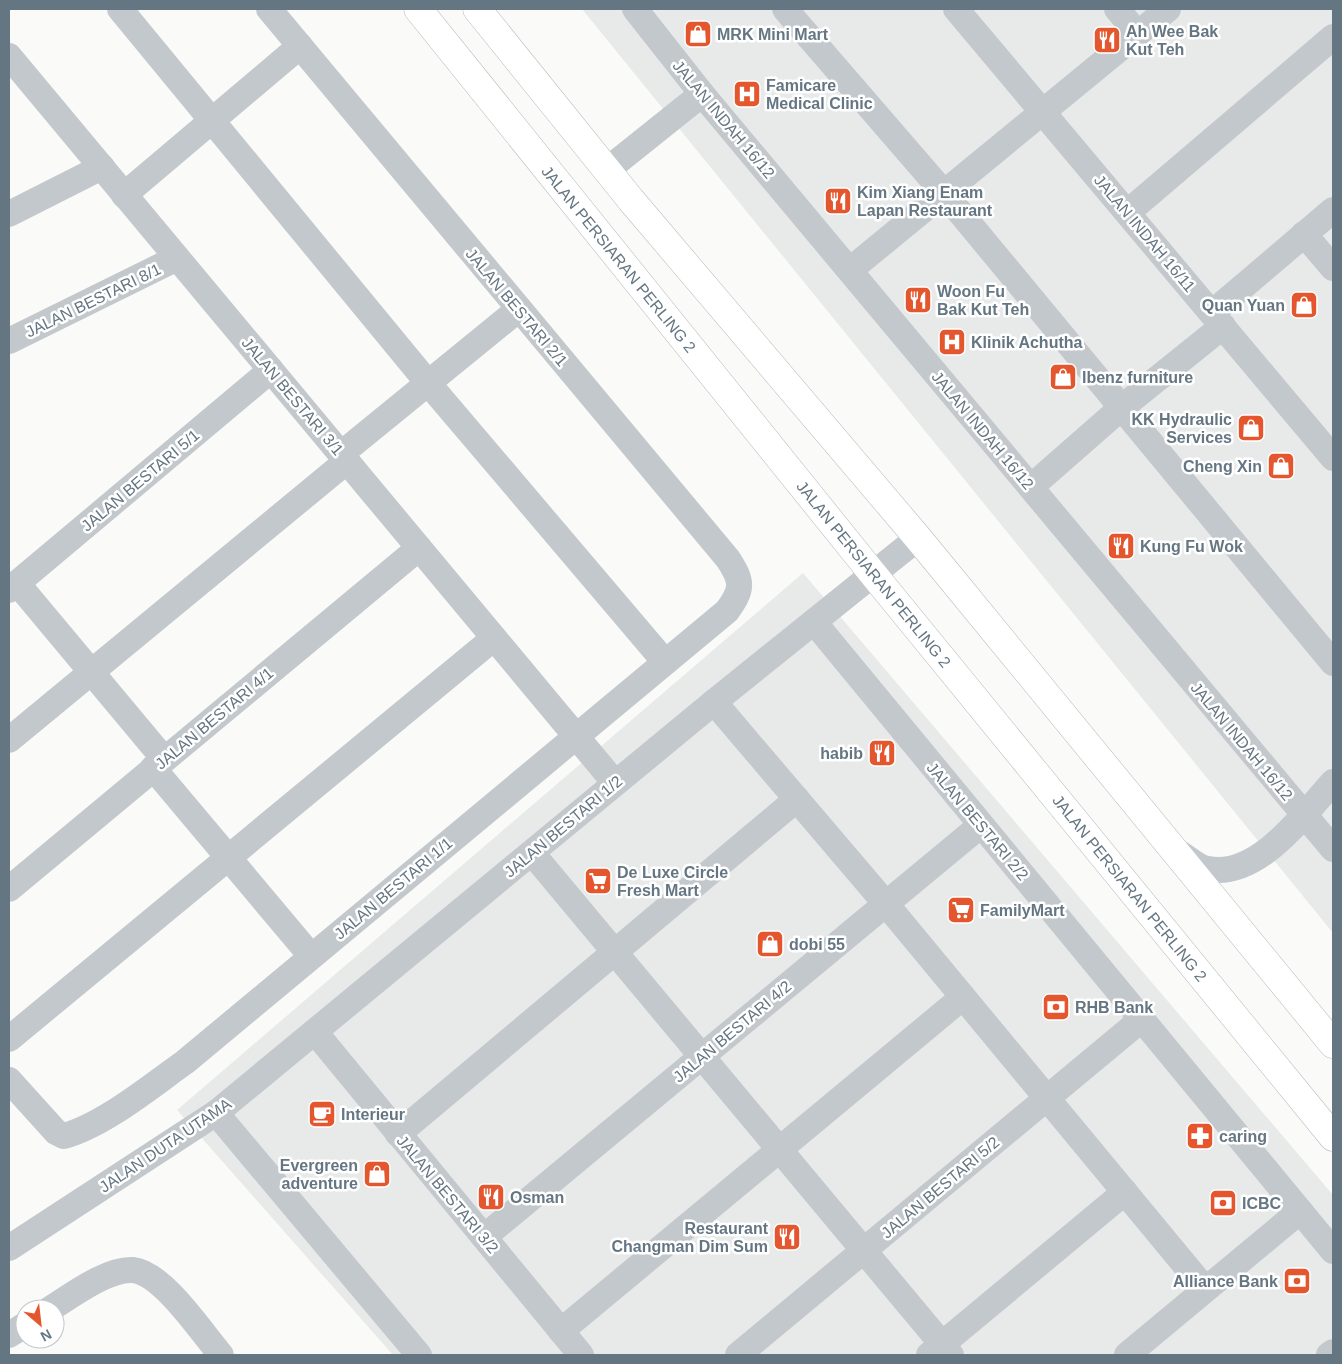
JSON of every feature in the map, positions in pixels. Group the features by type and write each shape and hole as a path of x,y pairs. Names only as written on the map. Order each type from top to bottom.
{"main road":[{"name":"JALAN PERSIARAN PERLING 2","path":"418,9 873,574 1333,1137"},
{"path":"477,9 607,170 918,538 1303,1005 1333,1044"},
{"path":"1303,1005 1333,1016"}],"street":[{"path":"120,9 213,119 428,383 665,662"},
{"name":"JALAN BESTARI 2/1","path":"269,9 728,559 737,573 740,586 736,599 727,611"},
{"name":"JALAN INDAH 16/12","path":"635,9 702,94 1333,849"},
{"path":"785,9 944,193 1333,663"},
{"name":"JALAN INDAH 16/11","path":"956,9 1044,111 1333,458"},
{"path":"1117,9 1138,34"},
{"path":"850,270 1168,9"},
{"path":"1128,212 1333,37"},
{"path":"124,195 300,46"},
{"name":"JALAN BESTARI 3/1","path":"9,56 17,80 102,167 615,783"},
{"path":"607,170 702,94"},
{"path":"9,214 102,167"},
{"path":"1030,487 1121,408 1217,319 1304,234 1333,210"},
{"path":"1304,234 1333,268"},
{"name":"JALAN BESTARI 8/1","path":"9,341 177,258"},
{"path":"9,740 344,458 428,383 519,309"},
{"name":"JALAN BESTARI 5/1","path":"13,586 271,370"},
{"path":"814,622 918,538"},
{"name":"JALAN BESTARI 4/1","path":"9,889 419,548"},
{"path":"13,586 92,672 228,858 311,956"},
{"name":"JALAN BESTARI 1/1","path":"9,1080 48,1124 64,1136 76,1133 135,1097 185,1062 727,611"},
{"name":"JALAN BESTARI 1/2","path":"315,1032 615,783 814,622"},
{"name":"JALAN BESTARI 2/2","path":"814,622 1300,1211 1330,1239"},
{"path":"9,1039 494,638"},
{"path":"714,702 886,904 1205,1289"},
{"path":"1176,851 1207,869 1233,869 1253,860 1274,846 1333,782"},
{"path":"398,1134 797,800"},
{"name":"JALAN BESTARI 4/2","path":"484,1237 981,824"},
{"path":"532,853 864,1250 941,1352 1125,1192"},
{"path":"561,1331 963,997"},
{"name":"JALAN BESTARI 5/2","path":"738,1355 1142,1019"},
{"name":"JALAN DUTA UTAMA","path":"9,1248 216,1113 315,1032"},
{"name":"JALAN BESTARI 3/2","path":"315,1032 581,1355"},
{"path":"216,1113 419,1355"},
{"path":"1127,1355 1300,1211"},
{"path":"65,1300 89,1285 113,1274 134,1270 155,1279 221,1355"},
{"path":"1330,1355 1333,1352"}],"shaded area":[{"path":"582,9 1333,9 1333,933"},
{"path":"803,573 1333,1195 1333,1355 393,1355 177,1110"}],"place":[{"name":"MRK Mini Mart","path":"698,34"},
{"name":"Ah Wee Bak Kut Teh","path":"1107,40"},
{"name":"Famicare Medical Clinic","path":"747,94"},
{"name":"Kim Xiang Enam Lapan Restaurant","path":"838,201"},
{"name":"Woon Fu Bak Kut Teh","path":"918,300"},
{"name":"Quan Yuan","path":"1304,305"},
{"name":"Klinik Achutha","path":"952,342"},
{"name":"Ibenz furniture","path":"1063,377"},
{"name":"KK Hydraulic Services","path":"1251,428"},
{"name":"Cheng Xin","path":"1281,466"},
{"name":"Kung Fu Wok","path":"1121,546"},
{"name":"habib","path":"882,753"},
{"name":"De Luxe Circle Fresh Mart","path":"598,881"},
{"name":"FamilyMart","path":"961,910"},
{"name":"dobi 55","path":"770,944"},
{"name":"RHB Bank","path":"1056,1007"},
{"name":"Interieur","path":"322,1114"},
{"name":"caring","path":"1200,1136"},
{"name":"Evergreen adventure","path":"377,1174"},
{"name":"Osman","path":"491,1197"},
{"name":"ICBC","path":"1223,1203"},
{"name":"Restaurant Changman Dim Sum","path":"787,1237"},
{"name":"Alliance Bank","path":"1297,1281"}]}
